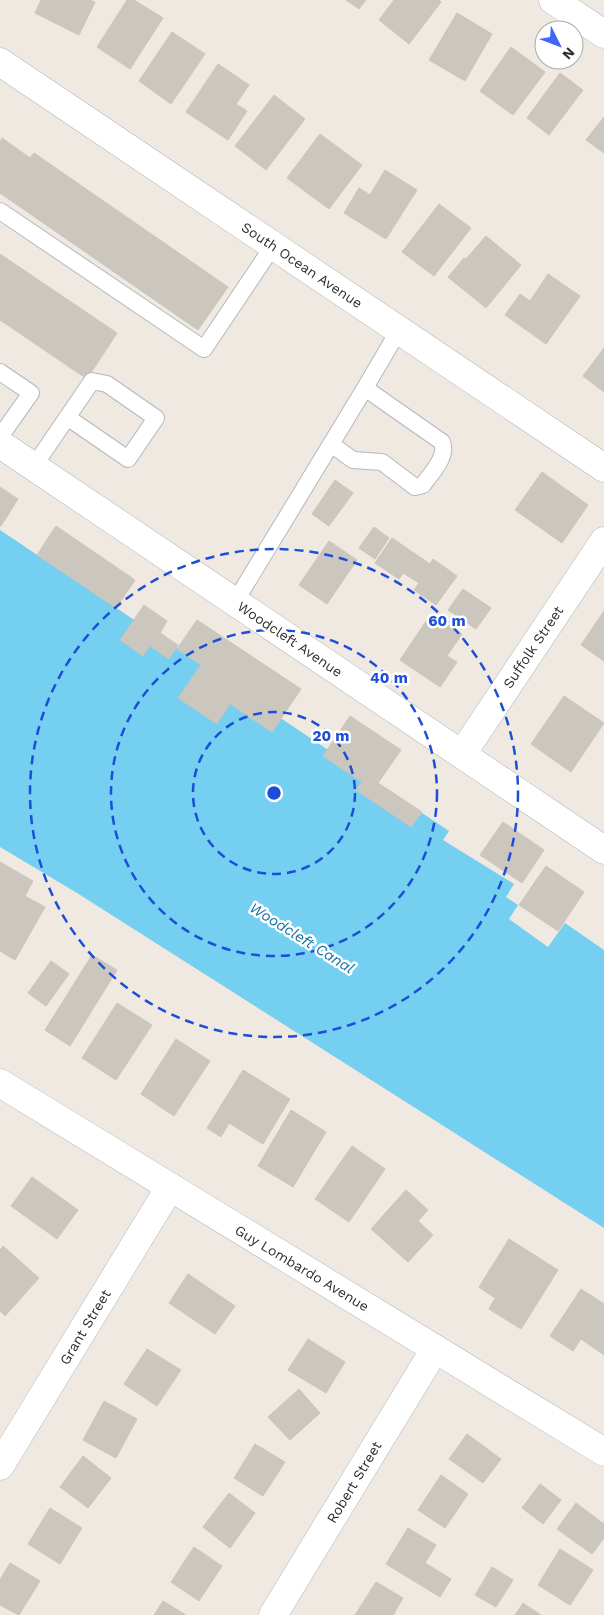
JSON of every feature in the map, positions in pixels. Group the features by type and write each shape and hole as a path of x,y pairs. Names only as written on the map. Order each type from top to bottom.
{"street":[{"path":"553,0 604,34"},
{"name":"South Ocean Avenue","path":"0,62 604,468"},
{"name":"Woodcleft Avenue","path":"0,444 604,850"},
{"name":"Suffolk Street","path":"462,754 604,541"},
{"name":"Guy Lombardo Avenue","path":"0,1083 604,1452"},
{"name":"Grant Street","path":"0,1466 170,1187"},
{"name":"Robert Street","path":"273,1615 435,1349"}],"lane":[{"path":"0,210 204,349 273,246"},
{"path":"235,602 399,330"},
{"path":"0,372 31,393 0,437"},
{"path":"34,466 92,381 107,384 156,418 128,459 68,417"},
{"path":"331,444 353,460 382,462 415,487 423,485 442,457 444,448 442,442 369,391 362,393"}],"water":[{"name":"Woodcleft Canal","path":"0,530 449,831 443,840 514,884 506,897 518,905 509,919 548,947 565,923 604,950 604,1228 77,893 0,847"}],"building":[{"path":"41,0 90,0 95,2 79,35 35,13"},
{"path":"127,0 134,0 163,18 130,69 97,47"},
{"path":"346,0 366,0 359,9"},
{"path":"394,0 439,0 441,2 409,44 379,20"},
{"path":"457,13 492,34 465,81 429,60"},
{"path":"172,32 205,54 171,104 139,81"},
{"path":"511,47 534,64 534,70 545,72 513,115 480,91"},
{"path":"218,64 249,85 236,104 247,111 228,140 186,112"},
{"path":"560,73 583,90 549,135 527,118"},
{"path":"274,95 305,119 266,170 235,146"},
{"path":"604,117 604,153 586,140"},
{"path":"320,134 362,165 329,209 287,178"},
{"path":"2,138 30,158 34,153 228,287 198,330 0,193 0,142"},
{"path":"385,170 417,190 386,239 344,213 359,188 370,195"},
{"path":"439,204 471,228 434,276 402,252"},
{"path":"486,236 521,265 486,308 448,277"},
{"path":"0,254 117,333 87,379 0,320"},
{"path":"548,274 580,296 546,344 505,315 520,294 530,301"},
{"path":"604,348 604,392 583,376"},
{"path":"542,472 588,505 562,543 515,510"},
{"path":"335,480 353,493 329,526 312,514"},
{"path":"0,487 18,499 1,526 0,526"},
{"path":"56,526 135,580 116,608 37,555"},
{"path":"374,527 389,538 375,559 359,548"},
{"path":"392,538 430,564 433,559 457,576 436,605 414,590 419,583 403,573 399,579 375,563"},
{"path":"329,541 357,560 327,604 299,585"},
{"path":"463,589 491,608 476,629 448,610"},
{"path":"144,605 167,621 160,633 178,645 169,659 150,646 143,656 120,640"},
{"path":"604,611 604,661 581,645"},
{"path":"431,614 462,634 447,656 457,662 440,687 400,660"},
{"path":"197,620 301,689 272,732 230,704 217,724 178,698 201,665 177,649"},
{"path":"564,696 604,723 571,772 531,744"},
{"path":"350,716 401,750 378,783 422,812 411,827 356,790 362,782 323,756"},
{"path":"503,822 544,850 522,883 480,855"},
{"path":"0,862 33,881 25,896 45,907 15,960 0,951"},
{"path":"546,866 584,892 558,931 519,905"},
{"path":"92,955 117,970 70,1046 45,1030"},
{"path":"51,961 69,974 46,1006 28,993"},
{"path":"117,1003 152,1025 116,1080 82,1058"},
{"path":"176,1039 210,1061 174,1116 141,1094"},
{"path":"243,1070 290,1099 263,1144 229,1123 221,1137 207,1128"},
{"path":"291,1110 326,1132 293,1187 258,1166"},
{"path":"352,1146 385,1169 349,1222 315,1199"},
{"path":"32,1177 78,1210 57,1239 11,1206"},
{"path":"406,1190 428,1210 418,1221 433,1235 408,1262 371,1229"},
{"path":"509,1239 558,1270 521,1329 489,1309 495,1298 479,1287"},
{"path":"3,1246 39,1278 5,1316 0,1311 0,1250"},
{"path":"188,1274 235,1306 215,1334 169,1303"},
{"path":"581,1289 604,1304 604,1355 581,1339 573,1351 550,1336"},
{"path":"308,1339 345,1362 326,1393 288,1370"},
{"path":"147,1349 181,1370 157,1406 124,1384"},
{"path":"299,1389 320,1413 290,1440 268,1417"},
{"path":"104,1401 137,1419 116,1458 83,1440"},
{"path":"467,1434 501,1459 483,1483 449,1459"},
{"path":"255,1444 285,1462 263,1496 234,1478"},
{"path":"83,1456 111,1478 88,1508 60,1487"},
{"path":"441,1475 468,1494 445,1528 418,1510"},
{"path":"540,1484 561,1500 543,1524 522,1508"},
{"path":"229,1493 255,1513 230,1548 203,1527"},
{"path":"576,1503 604,1524 604,1538 592,1554 557,1529"},
{"path":"50,1508 82,1528 60,1564 28,1544"},
{"path":"408,1528 436,1545 425,1563 451,1579 440,1597 386,1564"},
{"path":"194,1547 222,1566 199,1601 171,1582"},
{"path":"560,1549 593,1570 570,1605 538,1585"},
{"path":"10,1563 40,1581 19,1615 0,1605 0,1580"},
{"path":"492,1567 513,1580 496,1607 475,1595"},
{"path":"376,1582 403,1598 393,1615 355,1615"},
{"path":"163,1601 186,1615 154,1615"},
{"path":"523,1603 541,1615 515,1615"}]}
